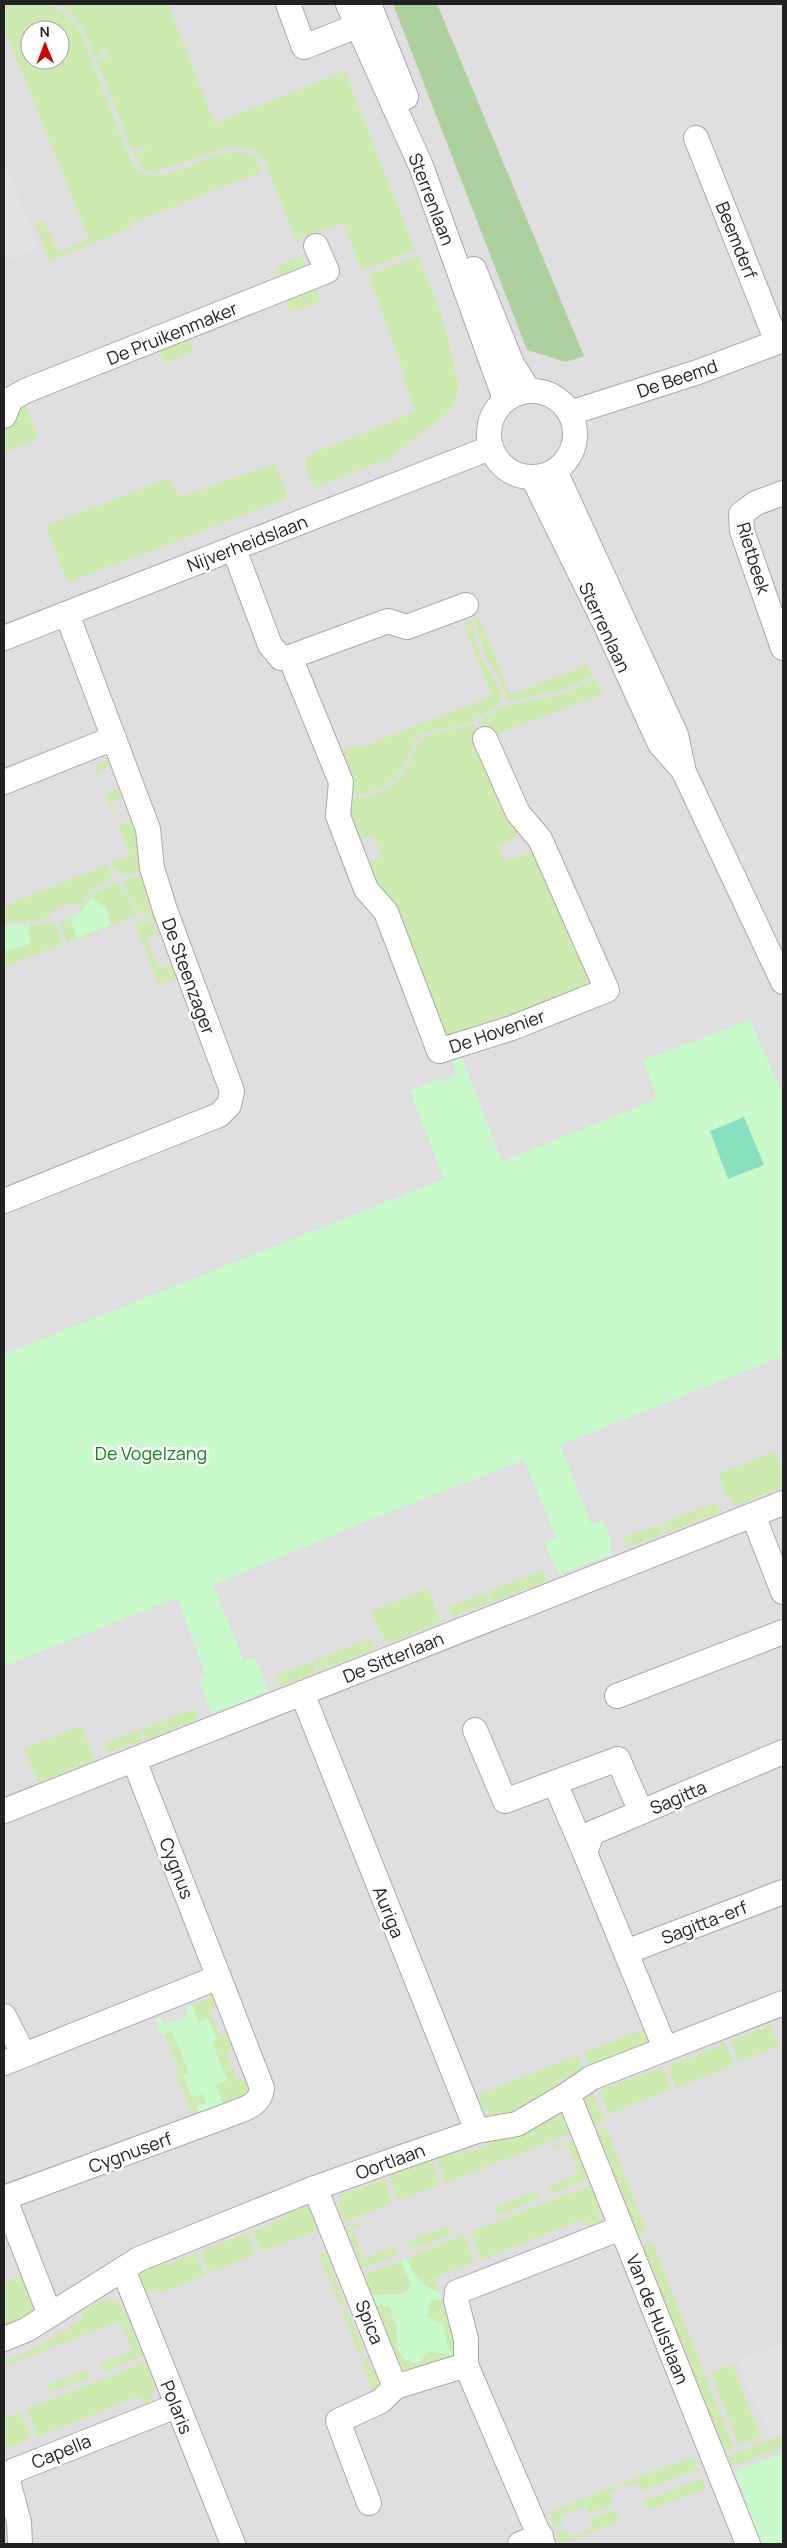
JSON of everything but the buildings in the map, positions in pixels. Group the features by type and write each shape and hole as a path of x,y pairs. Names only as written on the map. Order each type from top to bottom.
{"street":[{"path":"288,4 304,47 367,16"},
{"name":"Sterrenlaan","path":"348,4 367,16 512,364 529,390"},
{"name":"Sterrenlaan","path":"367,16 505,399"},
{"name":"Beemderf","path":"696,138 780,341"},
{"name":"De Pruikenmaker","path":"4,416 11,399 25,391 327,271 316,246"},
{"name":"De Beemd","path":"570,413 698,372 780,341"},
{"path":"529,390 553,396 570,413 574,424 574,445 570,455 544,474 516,474 502,466 490,448 488,435 490,421 496,409 505,399 516,393 529,390"},
{"name":"Nijverheidslaan","path":"4,638 490,448"},
{"name":"Sterrenlaan","path":"544,474 676,735 684,772 783,982"},
{"name":"Rietbeek","path":"783,493 756,503 741,514 742,531 783,648"},
{"path":"234,548 270,645 281,658 290,657 388,620 407,628 466,605"},
{"name":"De Steenzager","path":"4,1201 219,1115 230,1105 232,1091 165,910 152,868 148,829 67,614"},
{"name":"De Hovenier","path":"290,657 341,782 338,816 366,889 386,912 439,1050 512,1028 607,990 540,839 518,813 485,738"},
{"path":"4,782 114,738"},
{"name":"De Sitterlaan","path":"4,1811 783,1503"},
{"path":"753,1515 783,1592"},
{"path":"617,1696 783,1632"},
{"name":"Auriga","path":"302,1693 477,2130"},
{"path":"474,1730 505,1801 618,1759 641,1812"},
{"name":"Sagitta","path":"585,1853 592,1833 783,1752"},
{"name":"Cygnus","path":"134,1760 262,2088 261,2096 255,2104"},
{"path":"555,1783 665,2048"},
{"name":"Sagitta-erf","path":"626,1952 783,1892"},
{"path":"4,2016 14,2059 219,1977"},
{"name":"Oortlaan","path":"4,2339 26,2330 139,2259 314,2188 477,2130 517,2124 591,2078 783,2003"},
{"name":"Van de Hulstlaan","path":"568,2094 748,2544"},
{"name":"Cygnuserf","path":"4,2198 255,2104"},
{"name":"Spica","path":"314,2188 395,2387"},
{"path":"4,2198 50,2315"},
{"path":"535,2542 466,2365 466,2339 456,2300 457,2292 621,2228"},
{"name":"Polaris","path":"123,2269 176,2406 233,2544"},
{"path":"369,2503 338,2421 381,2401 395,2387 466,2365"},
{"name":"Capella","path":"17,2543 19,2522 8,2481 13,2471 176,2406"}],"shaded area":[{"path":"4,4 783,4 783,2544 4,2544"},
{"path":"4,161 38,246 9,260 4,260"},
{"path":"783,2342 783,2434 771,2439 737,2361"}],"green space":[{"path":"4,4 35,6 36,4 43,4 60,10 78,27 132,163 140,174 154,176 168,173 213,157 241,152 254,156 262,172 131,223 130,229 49,261 35,223 44,220 58,252 89,239 21,70 70,70 70,20 20,20 20,68 4,28"},
{"path":"59,4 168,4 215,123 345,71 415,250 362,271 343,223 317,233 316,231 296,241 265,163 255,152 246,148 230,147 153,172 142,169 133,153 141,150 142,154 146,152 144,145 132,150 97,61 108,57 104,47 100,48 103,55 95,58 85,34 77,21"},
{"path":"393,4 437,4 584,356 566,362 527,350"},
{"path":"303,255 305,263 302,271 283,280 276,267"},
{"path":"418,255 442,315 459,387 454,407 391,458 314,488 305,466 307,456 416,412 403,381 405,375 368,275"},
{"path":"311,289 315,290 322,301 290,313 286,299"},
{"path":"188,339 194,352 164,363 158,348"},
{"path":"24,402 38,436 35,440 4,453 4,438 17,404"},
{"path":"275,464 287,492 285,499 68,583 45,526 168,478 180,497"},
{"path":"479,616 511,695 588,664 593,675 562,690 508,701 498,676 486,658 474,618"},
{"path":"471,620 482,660 498,686 501,698 500,704 468,723 429,731 419,737 414,743 407,761 395,778 373,791 356,794 347,793 338,752 354,746 365,746 492,696 463,623"},
{"path":"595,678 603,694 498,734 499,742 495,743 487,738 480,720 505,706 563,694"},
{"path":"473,724 479,730 517,831 515,839 499,846 505,862 528,853 537,854 588,977 586,986 457,1040 445,1038 365,865 382,856 372,835 355,841 347,798 365,797 374,794 397,781 410,762 416,747 421,740 430,734"},
{"path":"111,759 111,765 97,772 106,793 120,788 124,796 110,803 119,825 134,820 139,846 139,872 121,875 110,864 130,855 93,766"},
{"path":"106,865 112,874 111,879 96,887 82,904 60,906 47,918 40,921 4,922 4,906"},
{"path":"140,876 160,927 148,919 136,907 127,894 124,880"},
{"path":"114,882 118,883 138,915 67,943 60,923 75,915 96,892"},
{"path":"92,897 107,909 111,925 77,938 70,918 81,911"},
{"path":"141,920 161,932 148,938 147,941 159,968 174,964 180,978 159,985 134,923"},
{"path":"52,924 57,926 63,944 4,968 4,926"},
{"path":"29,925 30,944 4,951 4,926"},
{"name":"De Vogelzang","path":"750,1020 783,1096 783,1356 560,1445 591,1524 603,1520 612,1543 610,1544 613,1554 559,1574 544,1542 556,1537 524,1460 367,1521 213,1585 244,1661 255,1657 268,1691 212,1714 199,1680 206,1676 177,1598 4,1666 4,1354 444,1179 410,1091 439,1079 443,1081 455,1076 457,1073 452,1059 460,1053 502,1161 658,1099 643,1060"},
{"path":"744,1117 764,1165 728,1179 710,1131"},
{"path":"775,1451 783,1470 783,1487 734,1507 730,1496 727,1497 718,1474"},
{"path":"716,1502 720,1512 666,1533 662,1523"},
{"path":"659,1524 663,1535 627,1547 623,1538"},
{"path":"543,1570 547,1581 493,1602 488,1591"},
{"path":"429,1588 440,1623 387,1644 383,1634 380,1635 371,1611"},
{"path":"485,1593 490,1603 452,1617 448,1607"},
{"path":"370,1638 374,1649 320,1671 315,1660"},
{"path":"313,1661 317,1672 280,1686 276,1676"},
{"path":"195,1708 198,1719 146,1740 142,1729"},
{"path":"82,1725 95,1760 38,1783 24,1749"},
{"path":"139,1730 143,1741 108,1753 104,1744"},
{"path":"218,1994 222,2004 209,2010 220,2037 234,2032 240,2046 226,2052 236,2080 250,2075 255,2088 226,2111 216,2085 227,2080 212,2041 216,2040 208,2019 199,2022 192,2005"},
{"path":"192,2005 199,2022 208,2019 217,2040 212,2042 227,2080 216,2085 226,2111 200,2116 196,2107 206,2103 202,2094 192,2097 183,2075 189,2073 172,2031 161,2034 155,2019 161,2017 165,2025 188,2016 185,2007"},
{"path":"771,2025 780,2046 739,2062 731,2041"},
{"path":"645,2028 650,2043 590,2069 584,2053"},
{"path":"172,2030 189,2073 183,2075 192,2097 202,2093 206,2103 195,2122 174,2070 178,2068 164,2033"},
{"path":"726,2043 734,2065 676,2088 668,2066"},
{"path":"578,2055 584,2072 509,2113 490,2115 479,2106 474,2096"},
{"path":"663,2067 671,2089 608,2115 600,2090"},
{"path":"591,2088 605,2122 591,2127 584,2102"},
{"path":"552,2115 565,2118 577,2131 446,2183 436,2158 486,2147 492,2139"},
{"path":"606,2127 647,2232 635,2237 593,2132"},
{"path":"565,2141 567,2144 552,2150 551,2147"},
{"path":"574,2141 589,2179 551,2194 548,2186 579,2174 567,2144"},
{"path":"431,2160 441,2184 398,2201 389,2177"},
{"path":"384,2179 393,2203 345,2222 338,2207 341,2195"},
{"path":"591,2185 600,2207 598,2219 603,2221 589,2231 584,2219 481,2260 471,2232"},
{"path":"535,2191 539,2199 497,2216 494,2208"},
{"path":"299,2205 313,2208 324,2228 261,2252 252,2231 285,2218 290,2209"},
{"path":"365,2221 366,2223 352,2229 364,2259 395,2246 398,2255 362,2269 347,2231 351,2229 350,2226"},
{"path":"448,2226 451,2234 411,2250 407,2242"},
{"path":"247,2233 256,2254 210,2273 201,2252"},
{"path":"464,2235 475,2262 435,2278 439,2292 418,2280 407,2258"},
{"path":"652,2242 734,2448 721,2453 639,2247"},
{"path":"325,2251 345,2304 340,2306 318,2253"},
{"path":"196,2253 205,2275 160,2293 158,2289 141,2297 138,2274 156,2261 167,2265"},
{"path":"407,2258 418,2280 439,2292 442,2299 431,2300 427,2316 444,2325 448,2348 456,2353 453,2357 448,2354 429,2352 417,2364 409,2362 400,2354 398,2349 396,2337 397,2323 393,2320 390,2307 370,2304 366,2295 403,2294 411,2286 401,2261"},
{"path":"401,2261 411,2286 403,2294 366,2295 359,2277"},
{"path":"20,2276 25,2288 30,2286 34,2306 31,2313 4,2330 4,2283"},
{"path":"442,2299 458,2341 456,2353 448,2349 444,2325 427,2316 431,2300"},
{"path":"104,2300 118,2302 123,2308 143,2356 103,2372 100,2365 104,2362 132,2351 120,2321 4,2367 4,2361 39,2346 81,2320 84,2310"},
{"path":"370,2304 390,2307 393,2320 397,2323 396,2338 417,2364 429,2352 448,2354 453,2357 405,2374 398,2370"},
{"path":"348,2310 364,2351 359,2354 342,2312"},
{"path":"366,2357 371,2368 381,2373 384,2382 375,2397 361,2359"},
{"path":"145,2362 155,2387 150,2402 143,2404 139,2396 38,2437 26,2409"},
{"path":"732,2364 761,2437 739,2446 711,2373"},
{"path":"88,2369 91,2377 50,2393 47,2386 50,2384"},
{"path":"20,2412 31,2438 4,2449 4,2418"},
{"path":"783,2434 783,2447 732,2467 728,2457"},
{"path":"783,2453 783,2544 757,2544 742,2508 748,2505 735,2472"},
{"path":"693,2457 698,2469 641,2491 637,2482 624,2487 623,2483"},
{"path":"702,2478 706,2489 648,2510 644,2501"},
{"path":"618,2484 620,2488 609,2493 613,2504 588,2514 585,2506 560,2516 563,2524 554,2528 549,2513"},
{"path":"615,2510 620,2521 561,2544 556,2533 566,2530 569,2538 593,2528 590,2520"}]}
